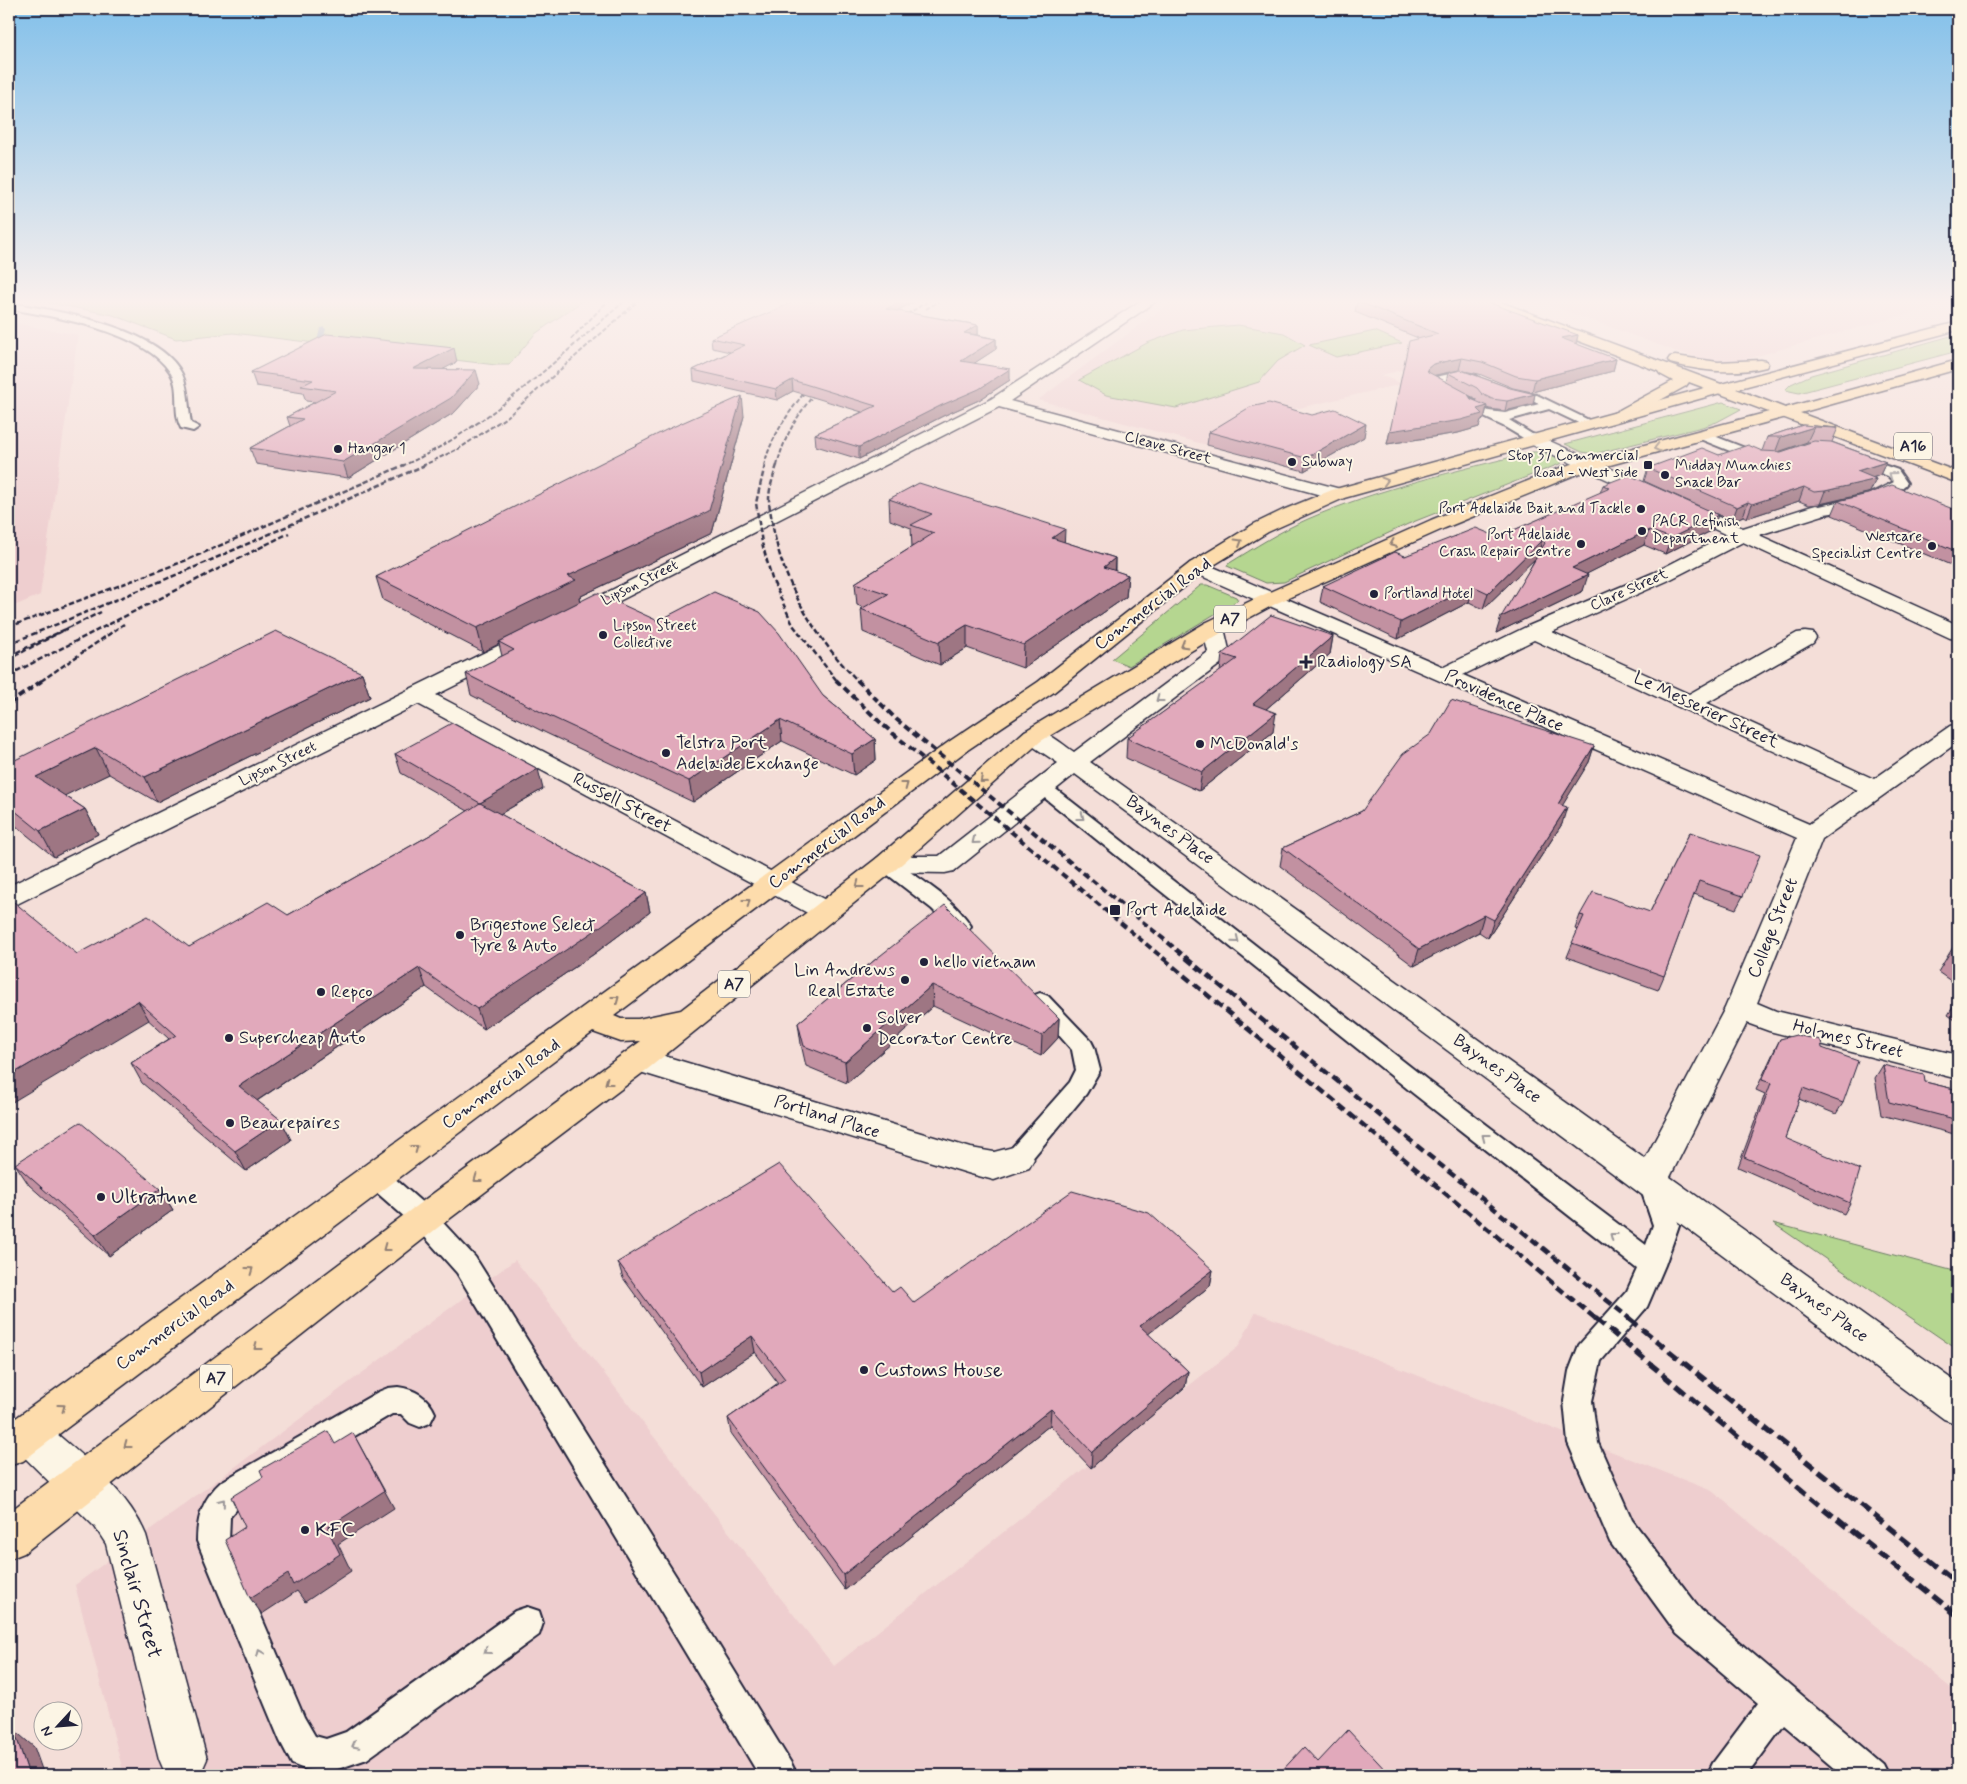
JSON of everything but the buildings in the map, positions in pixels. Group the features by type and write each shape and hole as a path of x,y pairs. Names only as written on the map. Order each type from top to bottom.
{"main road":[{"path":"1618,417 1681,383"},
{"name":"A16","path":"1703,383 1958,478"},
{"name":"Commercial Road","path":"18,1440 376,1178 958,746 1046,687 1197,567 1261,528 1338,494 1739,383"},
{"name":"A16","path":"1741,383 1958,462"},
{"path":"1855,408 1889,384"},
{"name":"A7","path":"9,1538 424,1218 638,1060 886,864 1033,736 1213,628 1270,599 1438,524 1571,470 1704,436 1889,384"},
{"path":"1753,422 1790,426 1828,434 1895,454"},
{"path":"958,746 1008,744 1033,736 1044,721 1052,703 1046,687"},
{"path":"592,1017 614,1029 628,1030 646,1029 692,1017"}],"street":[{"name":"Lipson Street","path":"9,897 419,695 996,402 1024,383"},
{"name":"Cleave Street","path":"996,402 1338,494"},
{"path":"1534,439 1958,633"},
{"name":"Clare Street","path":"1444,674 1665,574 1743,534 1816,511"},
{"name":"Providence Place","path":"1197,567 1812,835"},
{"path":"886,864 945,865 1074,762 1219,654 1213,628"},
{"name":"Le Messerier Street","path":"1534,632 1877,789"},
{"path":"1690,703 1805,638"},
{"name":"Russell Street","path":"419,695 825,912"},
{"path":"1812,835 1958,731"},
{"name":"Baynes Place","path":"1033,736 1074,762 1146,813 1958,1406"},
{"name":"College Street","path":"1651,1181 1740,1008 1812,835"},
{"name":"Holmes Street","path":"1740,1008 1770,1020 1958,1067"},
{"name":"Portland Place","path":"638,1060 971,1161 994,1166 1016,1159"},
{"name":"Sinclair Street","path":"18,1440 78,1483 110,1512 124,1535 183,1767"}],"lane":[{"path":"180,383 185,425 193,427"},
{"path":"1433,383 1470,402 1473,408 1506,420 1534,439"},
{"path":"1500,390 1509,394 1533,397 1591,424"},
{"path":"1506,420 1550,405"},
{"path":"1704,436 1757,458 1776,458"},
{"path":"1816,511 1870,498 1895,488 1900,482 1893,473 1847,456"},
{"path":"1042,787 1166,883 1354,1035 1652,1266"},
{"path":"886,864 939,904 974,938"},
{"path":"1016,1159 1078,1088 1088,1070 1083,1047 1066,1027 1023,986"},
{"path":"376,1178 424,1218 466,1265 779,1775"},
{"path":"1651,1181 1666,1225 1652,1266 1637,1299 1588,1354 1578,1402 1583,1444 1621,1532 1689,1622 1870,1775"},
{"path":"420,1413 413,1404 402,1399 388,1401 232,1492 218,1504 212,1522 213,1541 292,1729 304,1752 326,1756 355,1746 527,1623"},
{"path":"1725,1775 1782,1699"}],"shaded area":[{"path":"9,383 71,383 40,595 9,608"},
{"path":"1061,383 1402,384 1248,420 1207,445 1038,400"},
{"path":"515,1260 834,1666 1238,1347 1256,1312 1712,1491 1958,1694 1958,1775 124,1775 75,1585"}],"green space":[{"path":"1085,383 1255,383 1176,408 1106,395"},
{"path":"1836,383 1799,393 1785,390 1791,384"},
{"path":"1723,402 1741,409 1717,422 1702,427 1594,454 1582,452 1565,444"},
{"path":"1532,452 1548,454 1562,463 1408,524 1284,582 1266,583 1227,566 1287,529 1335,508 1418,481"},
{"path":"1201,585 1207,585 1236,597 1238,600 1129,666 1112,659"},
{"path":"1773,1223 1958,1272 1958,1350"}],"railway":[{"path":"402,466 433,451 463,433 530,383"},
{"path":"422,466 460,448 508,416 545,383"},
{"path":"764,466 777,433 812,383"},
{"path":"777,466 784,444 794,423 822,385"},
{"path":"9,627 187,560 404,465"},
{"path":"9,644 200,565 425,465"},
{"path":"765,465 756,503 762,543 772,579 793,625 837,681"},
{"path":"777,465 769,502 783,566 792,587 815,628 828,647 858,681"},
{"path":"9,675 289,533"},
{"path":"68,628 101,612"},
{"path":"41,681 124,624"},
{"path":"9,656 68,628"},
{"path":"9,659 68,628"},
{"path":"9,704 43,680"},
{"path":"837,681 883,725 1164,959"},
{"path":"858,681 896,719 1188,959"},
{"path":"1163,958 1596,1319"},
{"path":"1186,958 1630,1319"},
{"path":"1595,1318 1822,1507 1958,1616"},
{"path":"1628,1318 1958,1583"}],"place":[{"name":"Hangar 1","path":"338,449"},
{"name":"Subway","path":"1292,462"},
{"name":"Stop 37 Commercial Road - West side","path":"1648,465"},
{"name":"Midday Munchies Snack Bar","path":"1665,475"},
{"name":"Port Adelaide Bait and Tackle","path":"1641,509"},
{"name":"PACR Refinish Department","path":"1642,531"},
{"name":"Port Adelaide Crash Repair Centre","path":"1581,544"},
{"name":"Westcare Specialist Centre","path":"1932,546"},
{"name":"Portland Hotel","path":"1374,594"},
{"name":"Lipson Street Collective","path":"603,635"},
{"name":"Radiology SA","path":"1306,662"},
{"name":"McDonald's","path":"1200,744"},
{"name":"Telstra Port Adelaide Exchange","path":"666,753"},
{"name":"Port Adelaide","path":"1115,910"},
{"name":"Brigestone Select Tyre & Auto","path":"460,935"},
{"name":"hello vietnam","path":"924,962"},
{"name":"Lin Andrews Real Estate","path":"905,980"},
{"name":"Repco","path":"321,992"},
{"name":"Solver Decorator Centre","path":"867,1028"},
{"name":"Supercheap Auto","path":"229,1038"},
{"name":"Beaurepaires","path":"230,1123"},
{"name":"Ultratune","path":"101,1197"},
{"name":"Customs House","path":"864,1370"},
{"name":"KFC","path":"305,1530"}]}
